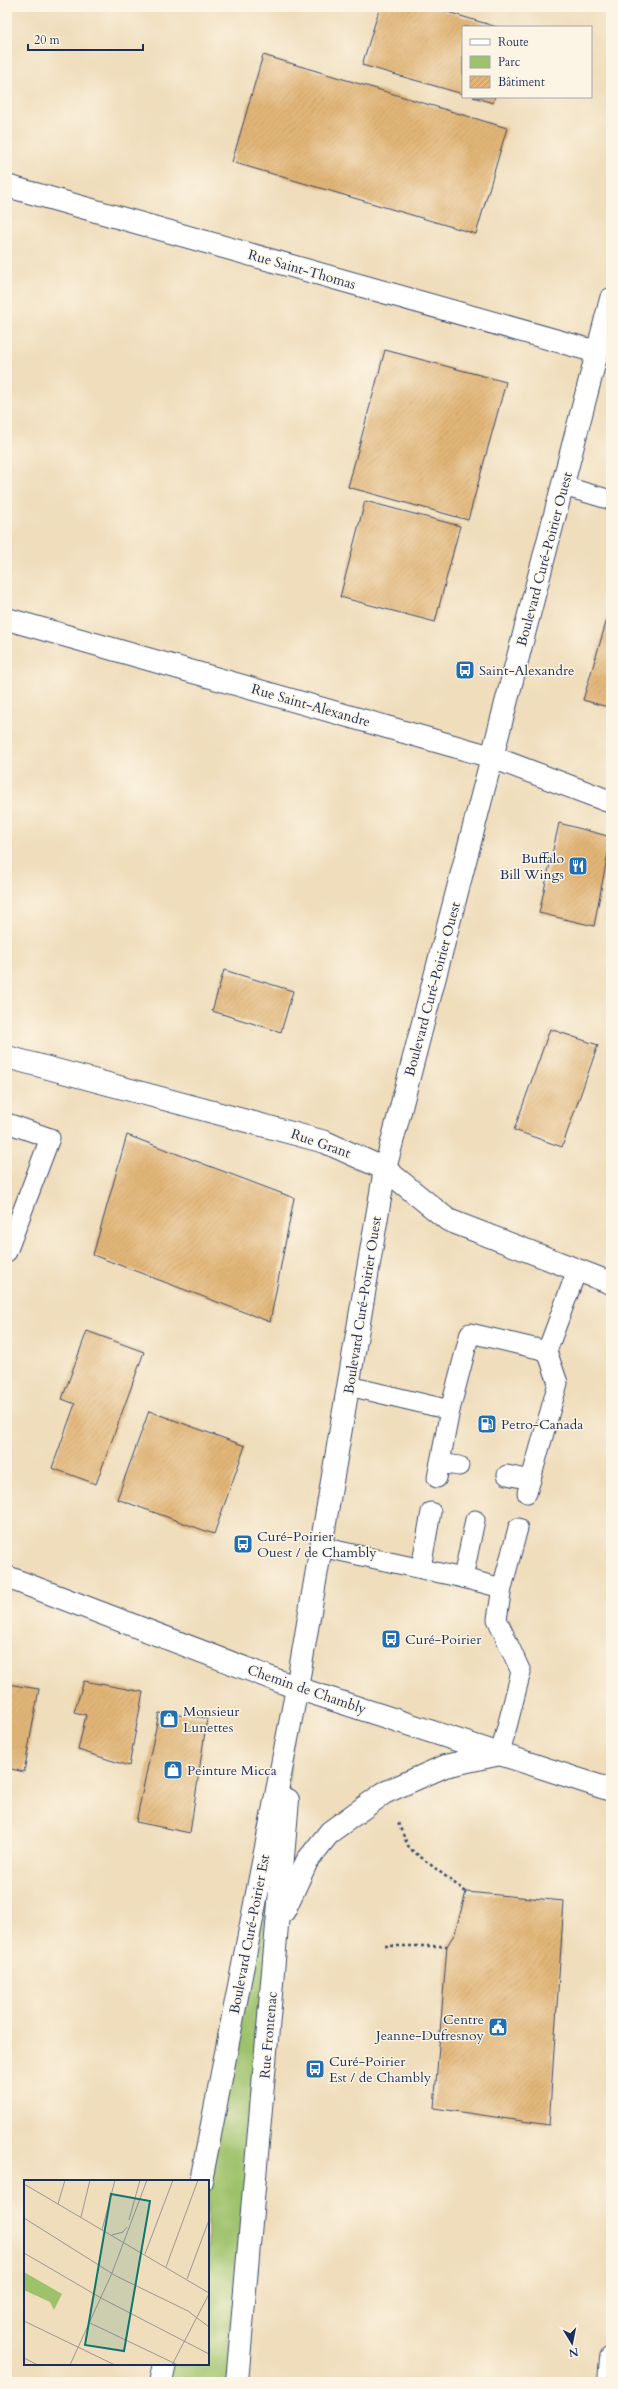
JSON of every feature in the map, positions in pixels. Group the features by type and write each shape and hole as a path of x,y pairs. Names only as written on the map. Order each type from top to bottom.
{"main road":[{"name":"Rue Saint-Thomas","path":"7,186 597,352"},
{"name":"Boulevard Curé-Poirier Ouest","path":"297,1688 385,1169 611,299"},
{"name":"Rue Saint-Alexandre","path":"7,619 492,757 611,802"},
{"name":"Rue Grant","path":"7,1057 326,1142 385,1169 448,1220 611,1283"},
{"name":"Chemin de Chambly","path":"7,1577 297,1688 611,1790"},
{"name":"Rue Frontenac","path":"238,2382 297,1688"},
{"name":"Boulevard Curé-Poirier Est","path":"201,2180 297,1688"},
{"path":"277,1926 307,1860 330,1832 384,1793 445,1766 500,1754"},
{"path":"609,2382 611,2358"},
{"path":"161,2382 165,2365"}],"lane":[{"path":"563,486 611,500"},
{"path":"7,1123 50,1138 7,1252"},
{"path":"507,1475 529,1487 558,1383 547,1351 577,1270"},
{"path":"459,1466 439,1470 450,1410 470,1333 547,1351"},
{"path":"349,1386 450,1410"},
{"path":"421,1568 431,1512"},
{"path":"463,1578 474,1520"},
{"path":"500,1754 522,1672 497,1618 502,1588 518,1528"},
{"path":"321,1547 421,1568 502,1588"}],"path":[{"path":"384,1793 409,1848 466,1892"},
{"path":"385,1946 447,1946"}],"green space":[{"path":"297,1688 237,2382 161,2382 165,2365 209,2365 208,2180"}],"building":[{"path":"380,7 431,7 494,26 462,26 462,94 362,65"},
{"path":"263,55 507,128 476,234 232,162"},
{"path":"476,98 495,98 493,103"},
{"path":"385,350 506,382 468,520 348,487"},
{"path":"365,501 460,526 435,622 340,597"},
{"path":"608,616 611,617 611,708 583,700"},
{"name":"Buffalo Bill Wings","path":"559,823 611,837 594,926 539,913"},
{"path":"224,970 293,991 281,1032 212,1011"},
{"path":"550,1029 598,1045 562,1147 514,1130"},
{"path":"127,1135 294,1198 270,1322 93,1255"},
{"path":"87,1331 144,1352 96,1484 52,1468 75,1404 62,1399"},
{"path":"149,1411 245,1446 214,1534 117,1499"},
{"path":"84,1681 143,1692 129,1766 78,1750 86,1715 74,1712"},
{"path":"7,1684 39,1689 24,1772 7,1768"},
{"name":"Peinture Micca","path":"159,1713 207,1718 190,1833 136,1822"},
{"name":"Centre Jeanne-Dufresnoy","path":"466,1892 564,1901 549,2125 434,2108 447,1946 455,1933"}],"place":[{"name":"Saint-Alexandre","path":"465,670"},
{"name":"Buffalo Bill Wings","path":"578,866"},
{"name":"Petro-Canada","path":"487,1424"},
{"name":"Curé-Poirier Ouest / de Chambly","path":"243,1544"},
{"name":"Curé-Poirier","path":"391,1639"},
{"name":"Monsieur Lunettes","path":"169,1719"},
{"name":"Peinture Micca","path":"173,1770"},
{"name":"Centre Jeanne-Dufresnoy","path":"498,2027"},
{"name":"Curé-Poirier Est / de Chambly","path":"315,2069"}]}
